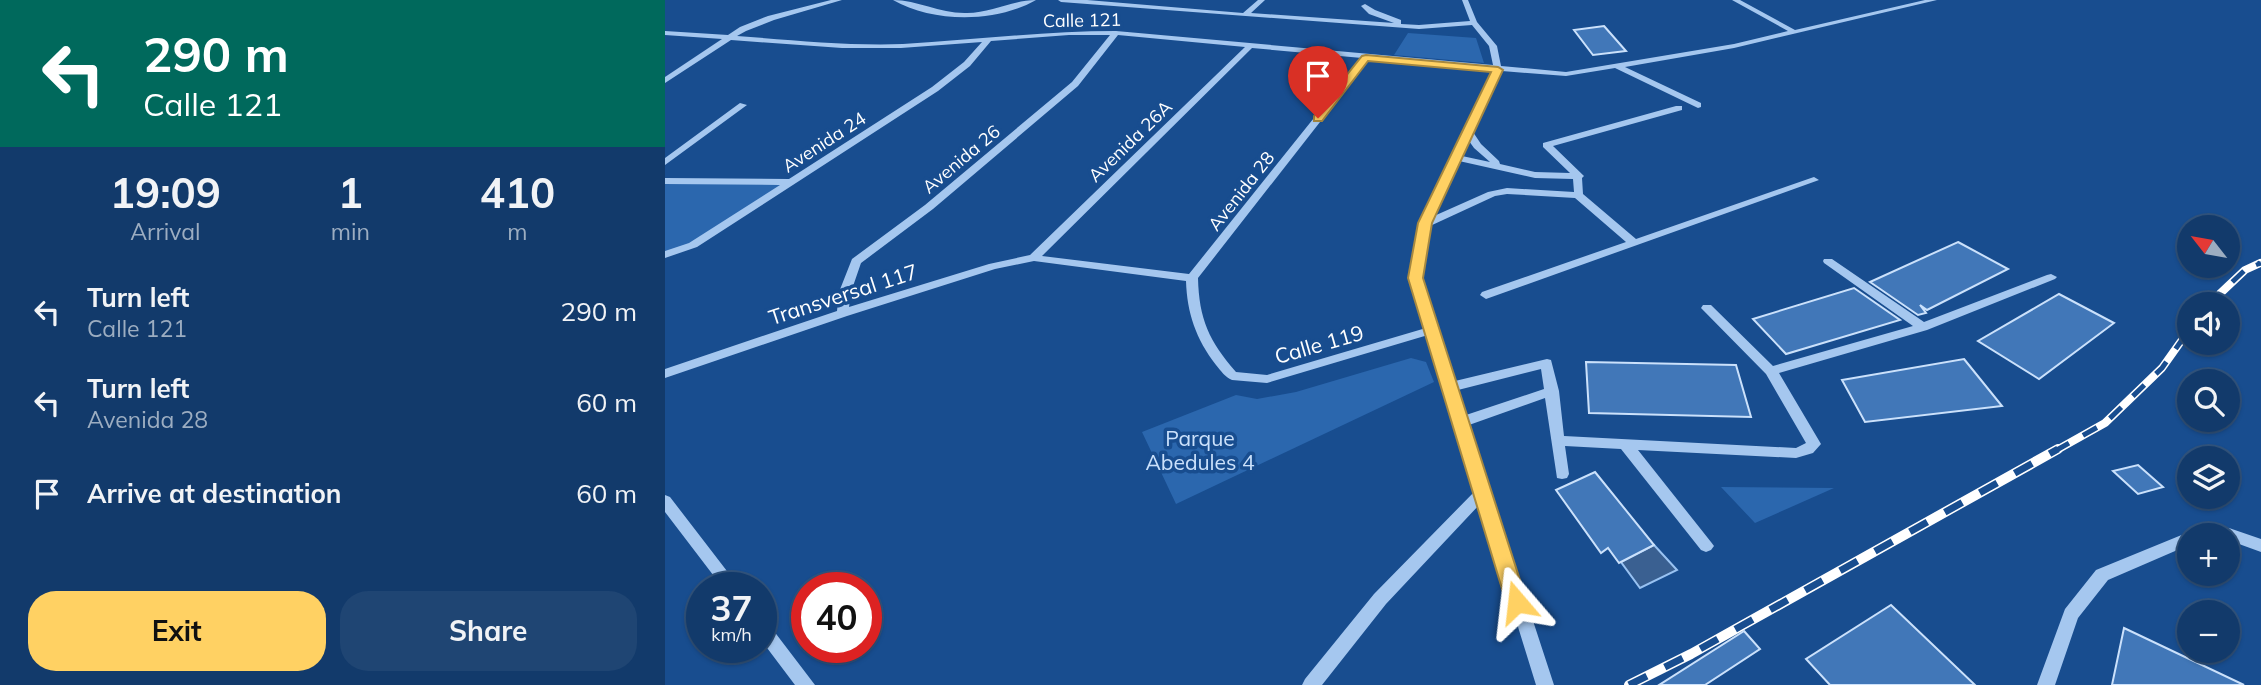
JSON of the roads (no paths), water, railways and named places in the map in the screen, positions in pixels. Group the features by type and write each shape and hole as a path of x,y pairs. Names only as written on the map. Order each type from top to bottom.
{"street":[{"path":"665,81 756,23 839,0"},
{"path":"896,0 958,18 982,16 1033,0"},
{"path":"1061,0 1245,15 1338,26 1354,24 1419,27 1474,23"},
{"path":"1245,15 1262,0"},
{"path":"1465,0 1474,23 1493,46 1498,70 1425,223 1416,278 1545,685"},
{"path":"1735,0 1794,32"},
{"name":"Calle 121","path":"665,33 842,46 901,46 1069,33 1116,33 1366,58 1566,74 1734,46 1934,0"},
{"path":"1354,24 1367,3 1387,18 1419,27"},
{"name":"Avenida 26","path":"843,313 845,292 856,261 929,206 1075,84 1116,33"},
{"name":"Avenida 24","path":"665,255 693,244 935,89 967,64 989,39"},
{"name":"Avenida 26A","path":"1034,258 1249,47"},
{"name":"Avenida 28","path":"1192,278 1366,58"},
{"path":"1616,65 1698,105"},
{"path":"665,162 743,104"},
{"path":"1578,195 1581,185 1579,176 1546,145 1679,108"},
{"path":"1469,133 1477,146 1499,166"},
{"path":"1457,158 1535,175 1579,176"},
{"path":"1486,295 1814,180"},
{"path":"665,181 790,182"},
{"path":"1425,223 1492,194 1507,191 1578,195 1634,243"},
{"path":"1034,258 1192,278"},
{"name":"Transversal 117","path":"665,374 843,313 993,266 1034,258"},
{"path":"1828,261 1923,327"},
{"name":"Calle 119","path":"1192,278 1192,309 1209,349 1232,376 1267,379 1432,330"},
{"path":"1771,371 1923,327 2051,278"},
{"path":"1558,441 1796,453 1814,444 1771,371 1707,307"},
{"path":"1450,387 1547,363 1562,474"},
{"path":"1462,422 1552,391"},
{"path":"1624,443 1706,546"},
{"path":"1311,685 1380,599 1484,491"},
{"path":"665,501 719,572"},
{"path":"2240,538 2261,546"},
{"path":"2046,685 2071,614 2102,575 2177,543"},
{"path":"777,648 806,685"}],"railway":[{"path":"2222,292 2245,270 2260,263"},
{"path":"2256,265 2261,263"},
{"path":"2055,451 2105,423 2162,368 2177,347"},
{"path":"1629,685 1691,654 2058,449"}],"park label":[{"name":"Parque Abedules 4","path":"1200,450"}]}
